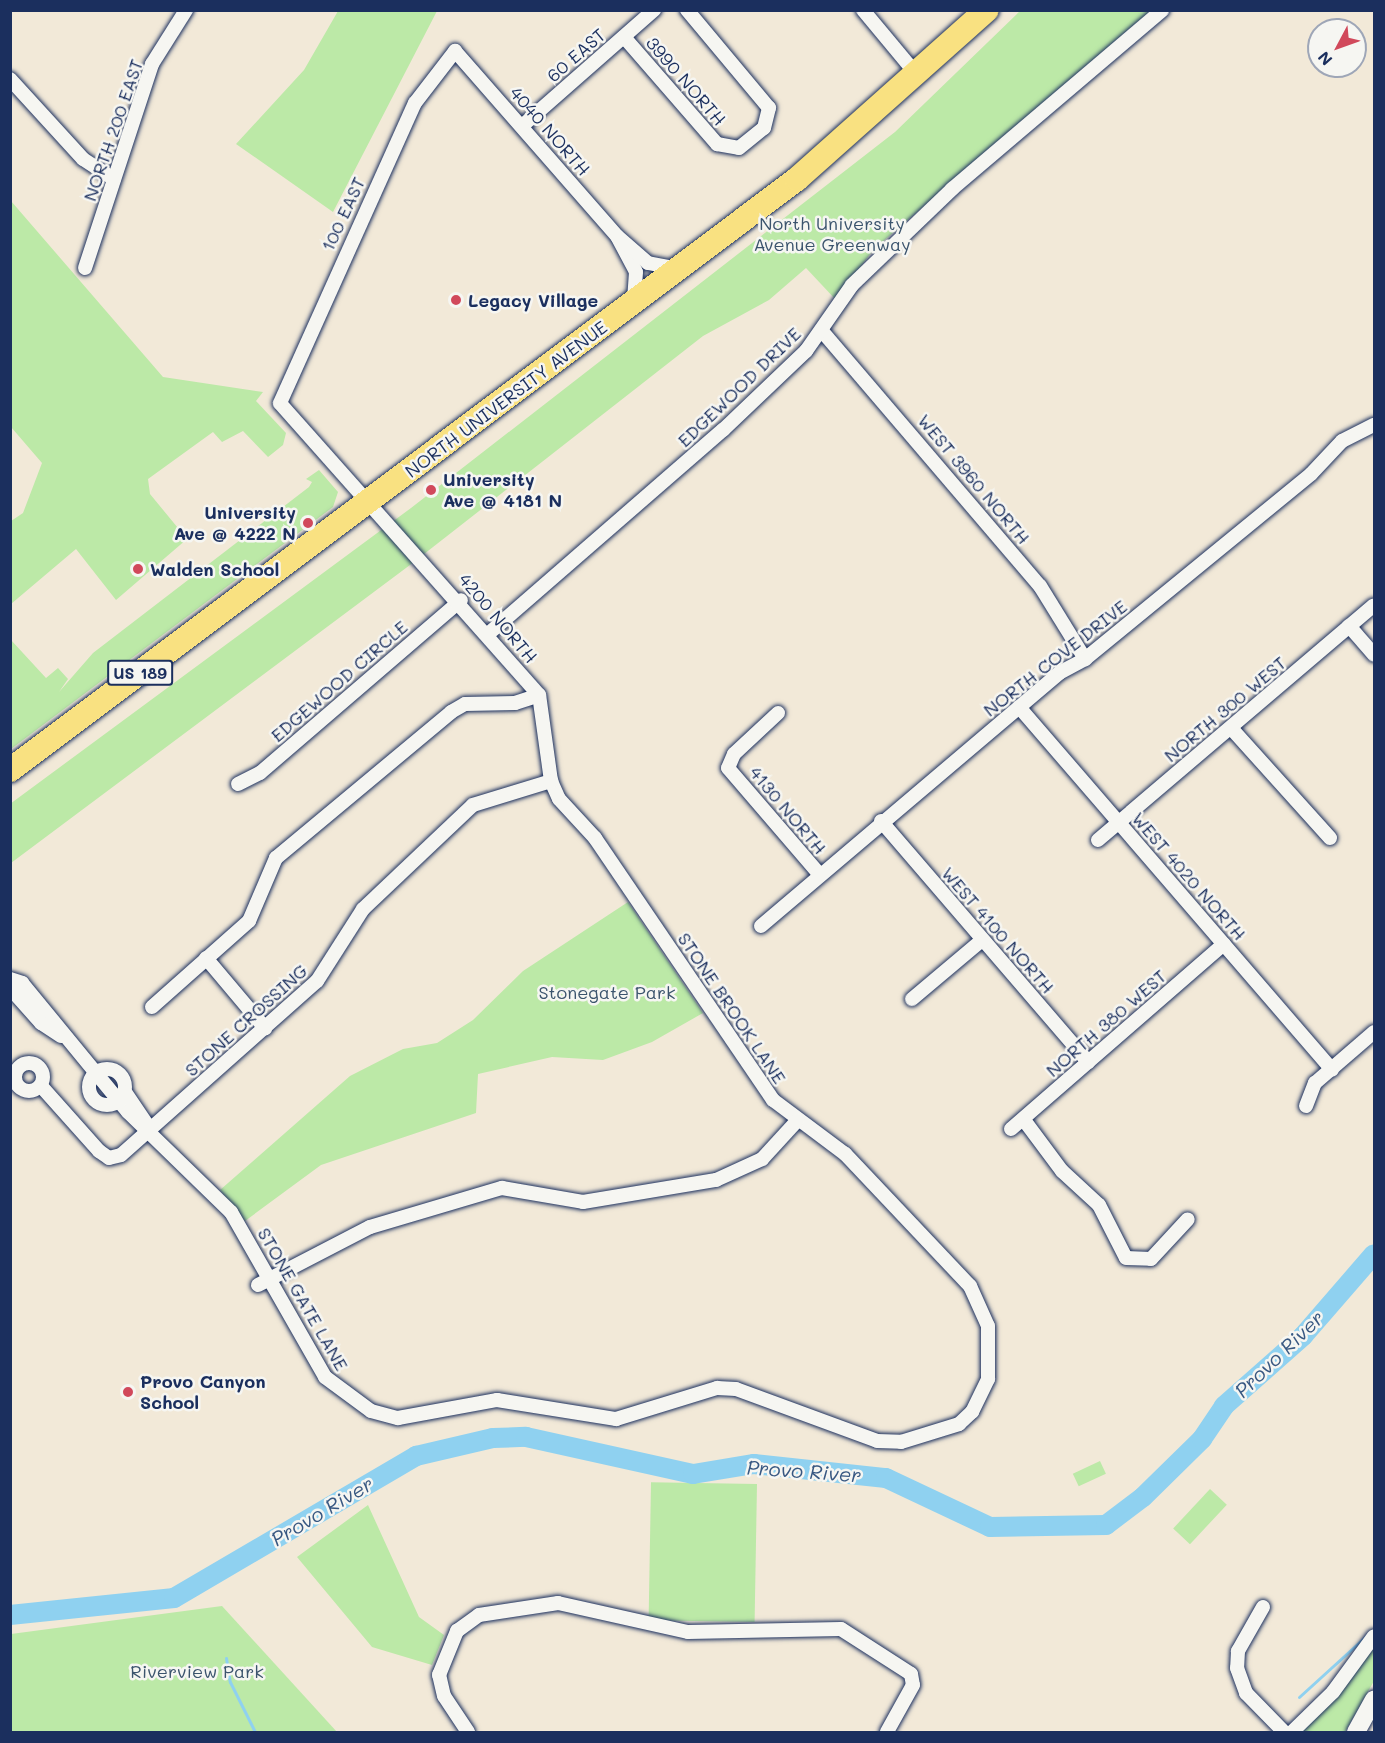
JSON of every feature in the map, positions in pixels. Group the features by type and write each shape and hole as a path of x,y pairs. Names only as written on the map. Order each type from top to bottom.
{"highway":[{"name":"NORTH UNIVERSITY AVENUE","path":"10,770 680,269 918,76 987,10"}],"street":[{"name":"NORTH 200 EAST","path":"85,268 152,64 186,10"},
{"name":"60 EAST","path":"522,126 654,10"},
{"name":"3990 NORTH","path":"624,37 717,144 735,149 755,137 770,118 767,103 687,10"},
{"path":"863,10 918,76"},
{"name":"EDGEWOOD DRIVE","path":"488,634 723,430 822,331 852,285 886,251 1162,10"},
{"name":"4040 NORTH","path":"455,51 617,236 648,263 680,269"},
{"name":"100 EAST","path":"280,403 415,103 455,51"},
{"path":"10,79 83,159 114,179"},
{"name":"4040 NORTH","path":"617,236 636,272 633,304"},
{"name":"WEST 3960 NORTH","path":"822,331 1040,586 1085,659"},
{"name":"4200 NORTH","path":"280,403 460,600 539,695"},
{"name":"NORTH COVE DRIVE","path":"761,926 881,821 1019,707 1085,659 1311,474 1342,441 1374,425"},
{"name":"EDGEWOOD CIRCLE","path":"238,784 260,773 460,600"},
{"name":"NORTH 300 WEST","path":"1098,840 1374,605"},
{"path":"1348,626 1374,655"},
{"path":"152,1006 258,908 276,858 458,707 515,703 539,695 551,781"},
{"name":"WEST 4020 NORTH","path":"1019,707 1332,1069"},
{"name":"4130 NORTH","path":"778,713 734,754 728,768 819,875"},
{"path":"1231,728 1330,838"},
{"name":"STONE CROSSING","path":"41,1086 109,1158 121,1155 317,981 375,896 473,805 551,781"},
{"name":"STONE BROOK LANE","path":"551,781 773,1100 797,1121 845,1154 969,1286 988,1326 988,1379"},
{"name":"WEST 4100 NORTH","path":"881,821 1088,1062"},
{"path":"912,999 982,940"},
{"name":"NORTH 380 WEST","path":"1011,1129 1224,944"},
{"path":"206,958 265,1028"},
{"path":"10,979 22,983 96,1075 88,1092 100,1105 121,1096"},
{"path":"10,988 41,1023 64,1038"},
{"path":"1306,1106 1311,1088 1374,1032"},
{"name":"STONE GATE LANE","path":"96,1075 113,1069 126,1082 121,1096 150,1131 231,1212 271,1278 325,1377 370,1411 398,1418 497,1400 615,1419 717,1388 736,1389 877,1441 902,1442 958,1424 983,1398 988,1379"},
{"path":"1024,1120 1058,1166 1099,1205 1126,1258 1151,1259 1188,1219"},
{"path":"258,1286 370,1227 502,1188 583,1202 716,1180 762,1160 797,1121"},
{"path":"468,1732 444,1696 440,1665 457,1631 479,1615 505,1609 558,1603 688,1632 841,1629 911,1674 914,1685 887,1732"},
{"path":"1263,1607 1238,1650 1237,1668 1246,1693 1284,1732"},
{"path":"1292,1732 1333,1692 1374,1636"},
{"path":"1356,1732 1374,1700"}],"green space":[{"path":"338,11 437,11 333,212 236,144 304,70"},
{"name":"North University Avenue Greenway","path":"1020,11 1150,11 873,250 836,300 806,268 769,300 703,336 410,565 11,863 10,804 411,508 895,132"},
{"path":"11,201 163,377 263,392 256,401 286,433 283,445 268,457 243,431 222,442 213,432 148,479 150,494 187,539 116,600 76,549 11,604 11,521 23,513 42,463 11,427"},
{"path":"319,470 338,492 333,507 11,749 11,640 46,678 58,668 68,679 59,692 93,653 309,487 312,482 306,479"},
{"name":"Stonegate Park","path":"628,902 703,1013 652,1042 603,1060 552,1057 478,1074 476,1113 321,1165 245,1221 220,1190 350,1076 403,1049 437,1043 473,1020 523,971"},
{"path":"1100,1461 1106,1474 1079,1486 1073,1474"},
{"path":"651,1482 757,1484 755,1622 649,1620"},
{"path":"1210,1489 1227,1505 1190,1544 1173,1528"},
{"path":"368,1505 419,1617 444,1635 432,1665 372,1647 297,1557"},
{"name":"Riverview Park","path":"222,1606 337,1732 11,1732 11,1634"},
{"path":"1374,1647 1374,1681 1345,1732 1299,1732"}],"waterway":[{"name":"Provo River","path":"10,1615 174,1598 416,1456 493,1438 526,1437 693,1474 754,1464 886,1478 990,1527 1106,1525 1143,1497 1202,1439 1224,1406 1303,1336 1374,1254"},
{"path":"1299,1697 1366,1636"},
{"path":"226,1658 230,1682 255,1732"}],"place":[{"name":"Legacy Village","path":"456,300"},
{"name":"University Ave @ 4181 N","path":"431,490"},
{"name":"University Ave @ 4222 N","path":"308,523"},
{"name":"Walden School","path":"138,569"},
{"name":"Provo Canyon School","path":"128,1392"}]}
